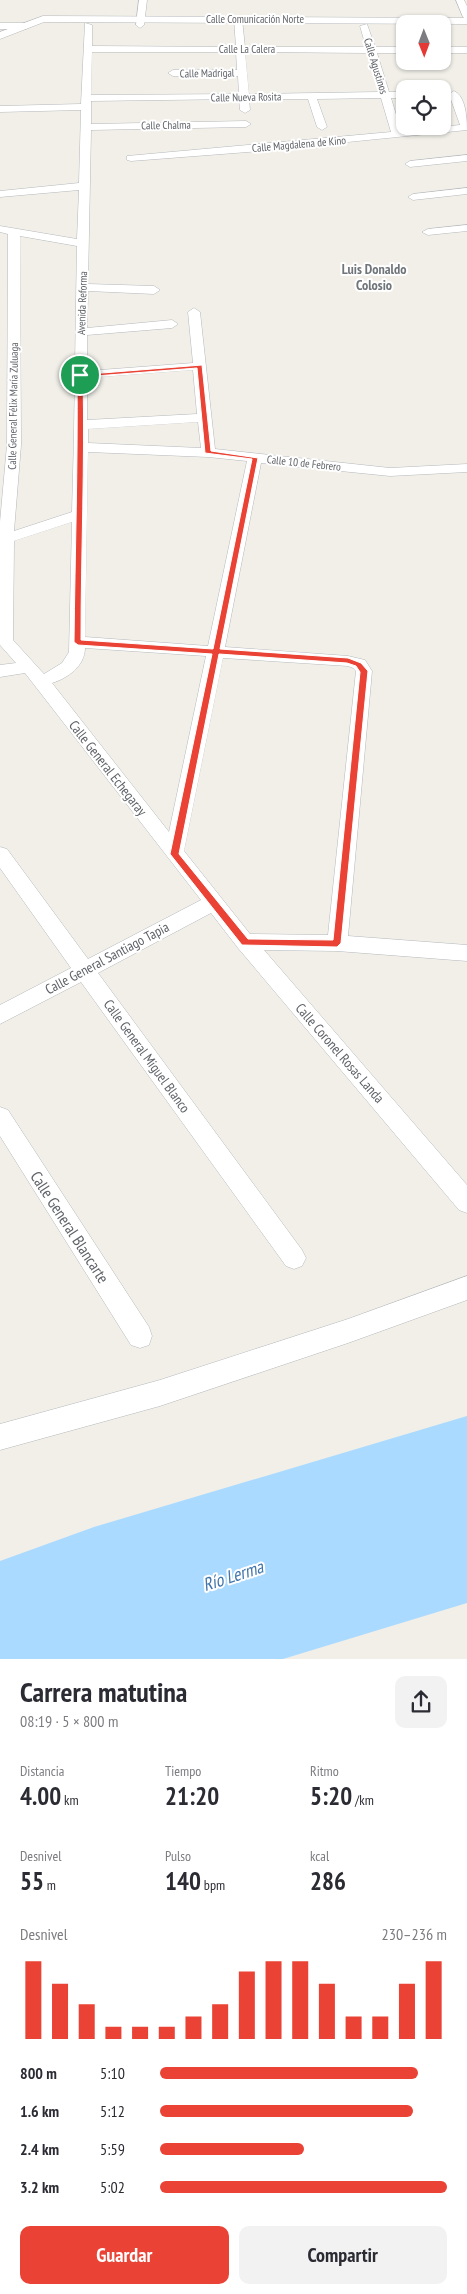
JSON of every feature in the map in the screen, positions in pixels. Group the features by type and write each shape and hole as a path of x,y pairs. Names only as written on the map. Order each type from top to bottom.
{"street":[{"path":"140,22 143,0"},
{"path":"460,0 467,19"},
{"name":"Calle Comunicación Norte","path":"26,26 43,19 140,22 467,19"},
{"name":"Calle Comunicación Norte","path":"26,26 140,22"},
{"path":"238,22 247,136"},
{"name":"Calle Comunicación Norte","path":"238,22 396,26"},
{"name":"Avenida Reforma","path":"41,681 55,676 70,665 76,656 78,642 78,516 81,447 80,375 88,25"},
{"path":"0,26 26,26"},
{"path":"0,36 26,26"},
{"name":"Calle Agustinos","path":"364,26 396,131"},
{"path":"451,26 467,26"},
{"name":"Calle La Calera","path":"88,49 396,50"},
{"path":"451,50 467,50"},
{"name":"Calle Madrigal","path":"173,73 242,73"},
{"path":"467,94 454,94 467,127"},
{"name":"Calle Nueva Rosita","path":"0,109 86,102 396,95"},
{"path":"312,97 322,127"},
{"name":"Calle Chalma","path":"86,127 247,136"},
{"name":"Calle Magdalena de Kino","path":"451,129 467,127"},
{"name":"Calle Magdalena de Kino","path":"131,158 247,136 396,134"},
{"path":"410,164 467,158"},
{"path":"0,194 85,186"},
{"path":"413,197 467,191"},
{"path":"428,232 467,228"},
{"path":"0,229 84,244"},
{"name":"Calle General Félix María Zuluaga","path":"2,637 3,540 14,445 14,232"},
{"path":"82,287 154,290"},
{"path":"194,312 208,453"},
{"path":"81,332 172,324"},
{"path":"80,375 200,366"},
{"path":"80,424 204,418"},
{"name":"Calle 10 de Febrero","path":"81,447 208,453 390,472 467,468"},
{"path":"174,854 255,458"},
{"path":"3,540 78,516"},
{"name":"Calle General Echegaray","path":"2,637 29,666 174,854 214,902"},
{"path":"78,642 348,661 358,664 364,671 337,943"},
{"path":"0,671 29,666"},
{"name":"Calle General Miguel Blanco","path":"0,854 294,1258"},
{"name":"Calle Coronel Rosas Landa","path":"214,902 245,942 467,1202"},
{"name":"Calle General Santiago Tapia","path":"0,1015 214,902"},
{"path":"245,942 337,943 467,953"},
{"name":"Calle General Blancarte","path":"0,1117 140,1336"},
{"path":"0,1437 160,1393 348,1331 467,1288"}],"water":[{"name":"Río Lerma","path":"467,1416 467,1603 283,1659 0,1659 0,1561 94,1527"}],"district":[{"name":"Luis Donaldo Colosio","path":"374,278"}],"route":[{"path":"80,375 81,447 78,516 78,642 216,652 174,854 245,942 337,943 364,671 358,664 348,661 216,652 255,458 208,453 200,366 80,375"}]}
